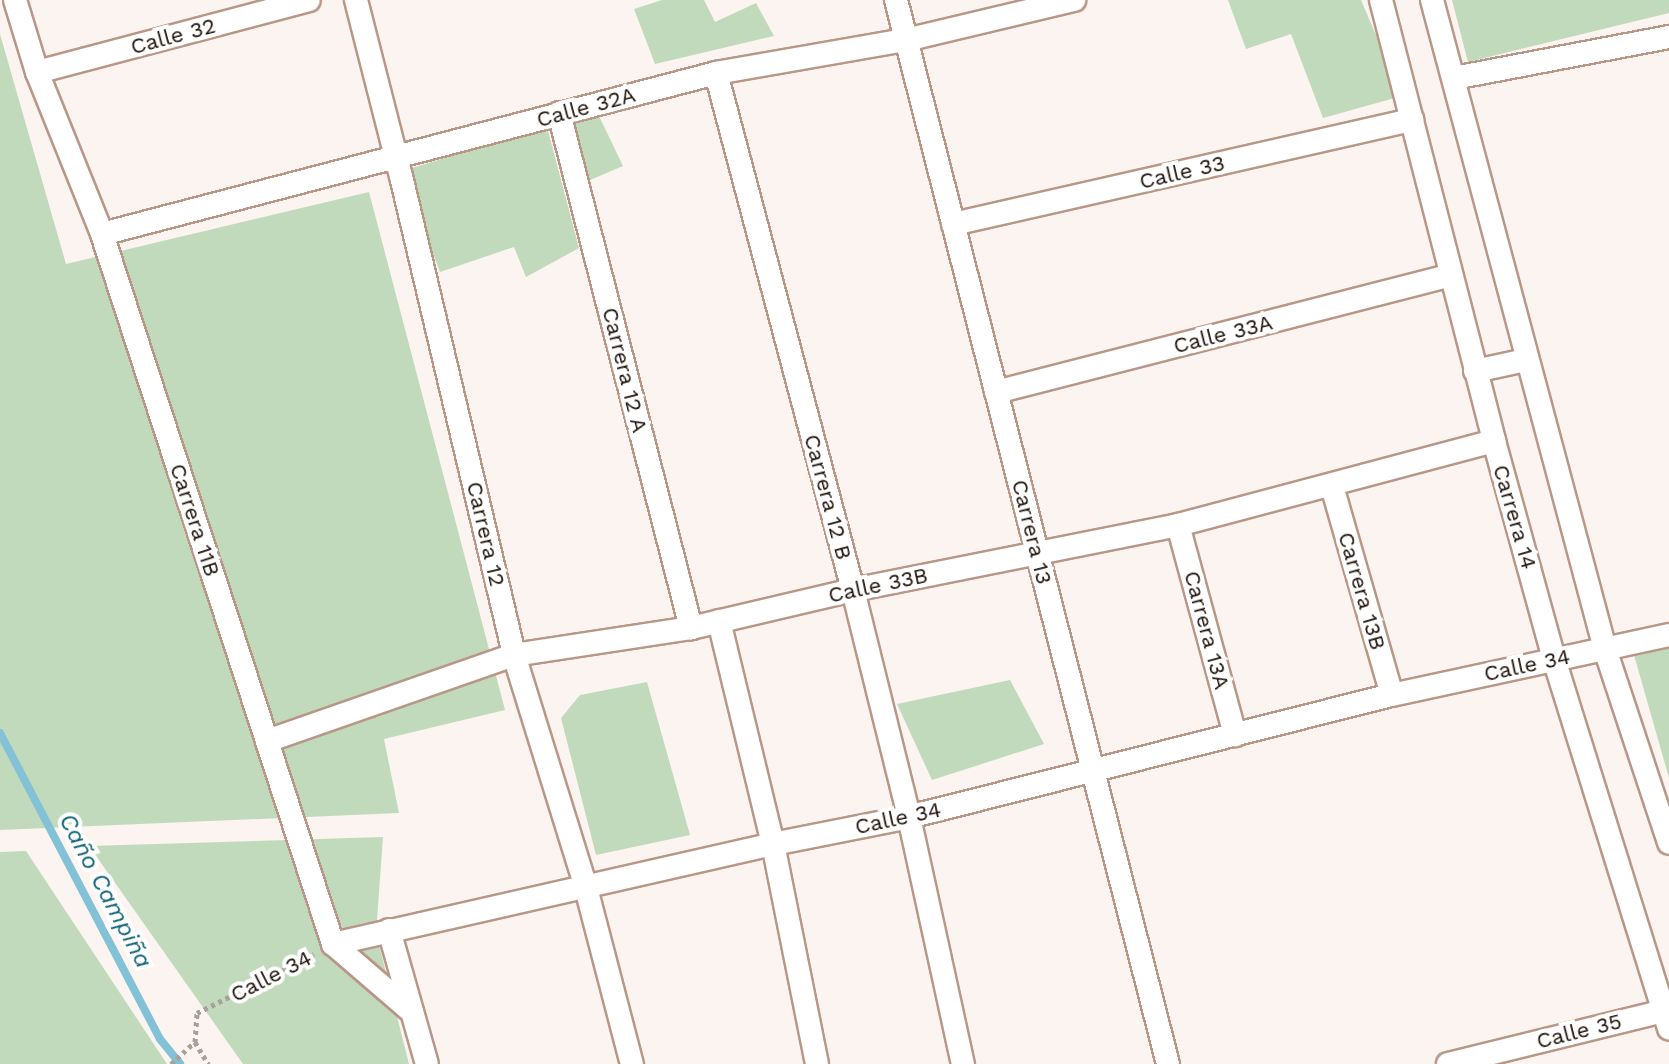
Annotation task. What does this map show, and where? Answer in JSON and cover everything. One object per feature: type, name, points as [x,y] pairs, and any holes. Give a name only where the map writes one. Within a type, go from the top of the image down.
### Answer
[{"type":"street","name":"Carrera 11B","points":[[15,0],[37,72],[102,234],[333,944]]},
{"type":"street","name":"Calle 32","points":[[37,72],[309,0]]},
{"type":"street","name":"Carrera 12","points":[[356,0],[397,159],[514,655],[586,888],[632,1064]]},
{"type":"street","name":"Carrera 13","points":[[896,0],[1168,1064]]},
{"type":"street","name":"Calle 32A","points":[[102,234],[716,73],[906,40],[1074,0]]},
{"type":"street","name":"Carrera 14","points":[[1381,0],[1475,371],[1554,659],[1666,1019]]},
{"type":"street","points":[[1432,0],[1605,649],[1669,843]]},
{"type":"street","points":[[1454,78],[1669,37]]},
{"type":"street","name":"Carrera 12 B","points":[[716,73],[853,590],[909,817],[963,1064]]},
{"type":"street","name":"Carrera 12 A","points":[[559,113],[691,628]]},
{"type":"street","name":"Calle 33","points":[[953,224],[1412,120]]},
{"type":"street","name":"Calle 33A","points":[[996,392],[1451,275]]},
{"type":"street","points":[[1475,371],[1526,360]]},
{"type":"street","name":"Calle 33B","points":[[267,741],[514,655],[691,628],[853,590],[1178,525],[1494,441]]},
{"type":"street","name":"Carrera 13B","points":[[1332,486],[1392,695]]},
{"type":"street","name":"Carrera 13A","points":[[1178,525],[1235,735]]},
{"type":"street","points":[[719,621],[773,844],[817,1064]]},
{"type":"street","name":"Calle 34","points":[[333,944],[773,844],[909,817],[1392,695],[1669,635]]},
{"type":"street","points":[[389,930],[427,1064]]},
{"type":"street","points":[[333,944],[412,1012]]},
{"type":"street","name":"Calle 35","points":[[1448,1064],[1666,1019]]},
{"type":"path","name":"Calle 34","points":[[193,1044],[197,1013],[333,944]]},
{"type":"path","points":[[171,1064],[193,1044],[208,1064]]},
{"type":"green space","points":[[662,0],[704,0],[715,22],[756,3],[774,36],[655,64],[634,9]]},
{"type":"green space","points":[[1228,0],[1361,0],[1402,96],[1323,118],[1291,34],[1246,49]]},
{"type":"green space","points":[[1452,0],[1669,0],[1669,13],[1468,62]]},
{"type":"green space","points":[[0,34],[66,264],[369,192],[505,710],[384,739],[399,813],[0,830]]},
{"type":"green space","points":[[599,116],[623,166],[583,183],[567,124]]},
{"type":"green space","points":[[547,127],[579,248],[526,277],[514,247],[440,272],[402,171]]},
{"type":"green space","points":[[1669,648],[1669,778],[1634,655]]},
{"type":"green space","points":[[1010,680],[1044,744],[932,780],[897,704]]},
{"type":"green space","points":[[647,682],[690,835],[596,855],[561,718],[580,695]]},
{"type":"green space","points":[[383,837],[376,933],[409,1064],[243,1064],[89,846]]},
{"type":"green space","points":[[26,851],[167,1064],[0,1064],[0,852]]},
{"type":"waterway","name":"Caño Campiña","points":[[0,733],[160,1039],[180,1064]]}]
